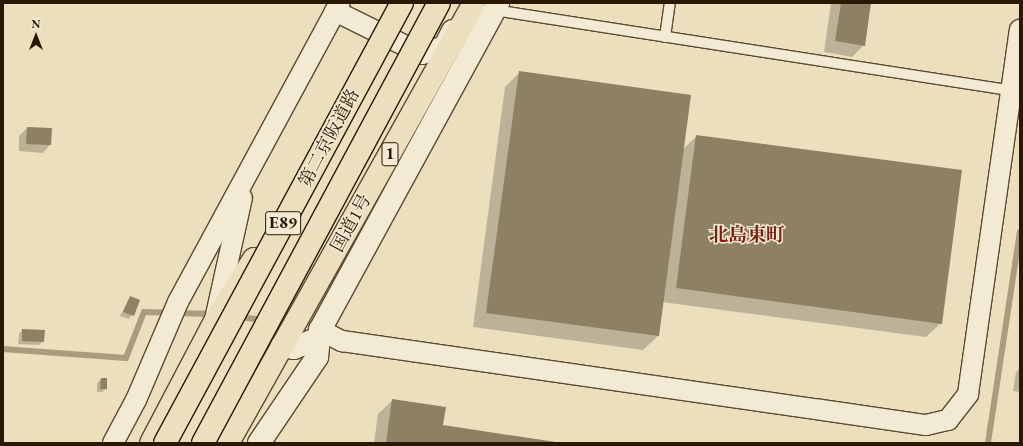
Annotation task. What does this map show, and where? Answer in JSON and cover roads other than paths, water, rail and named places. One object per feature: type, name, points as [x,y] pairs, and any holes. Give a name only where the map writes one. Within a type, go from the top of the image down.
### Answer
[{"type":"highway","points":[[151,443],[216,319],[296,194],[395,3]]},
{"type":"highway","name":"第二京阪道路","points":[[165,443],[402,3]]},
{"type":"highway","name":"第二京阪道路","points":[[204,443],[439,3]]},
{"type":"highway","name":"国道1号","points":[[228,443],[282,346],[489,5]]},
{"type":"street","points":[[113,443],[136,400],[172,316],[337,7],[379,33],[422,54],[444,46],[466,3]]},
{"type":"street","points":[[259,443],[317,357],[321,334],[489,5]]},
{"type":"street","points":[[282,346],[294,348],[321,334],[342,341],[926,425],[948,420],[968,394],[1016,91],[1020,30]]},
{"type":"street","points":[[216,319],[248,175]]},
{"type":"lane","points":[[665,37],[670,3]]},
{"type":"lane","points":[[489,5],[665,37],[1016,91]]},
{"type":"waterway","points":[[988,443],[1020,232]]},
{"type":"waterway","points":[[3,349],[126,358],[144,312],[212,314]]},
{"type":"waterway","points":[[239,317],[264,320]]},
{"type":"district","name":"北島東町","points":[[747,235]]}]
